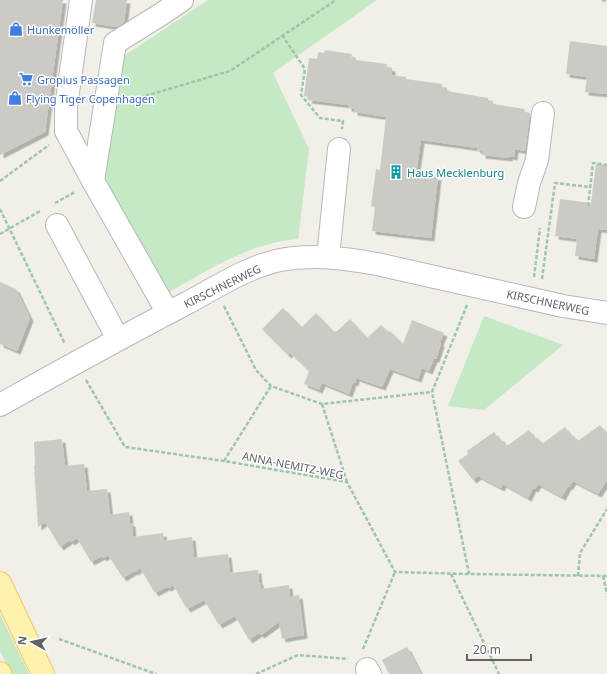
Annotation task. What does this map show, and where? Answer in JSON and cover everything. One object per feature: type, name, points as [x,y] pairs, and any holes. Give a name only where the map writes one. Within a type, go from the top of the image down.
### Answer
[{"type":"main road","points":[[0,583],[44,674]]},
{"type":"street","points":[[81,0],[70,37],[66,131],[168,313]]},
{"type":"street","points":[[93,181],[115,43],[163,14],[182,0]]},
{"type":"street","points":[[524,207],[529,183],[537,160],[543,113]]},
{"type":"street","points":[[328,257],[339,149]]},
{"type":"street","points":[[57,225],[118,339]]},
{"type":"street","name":"KIRSCHNERWEG","points":[[0,405],[118,339],[214,288],[255,268],[296,258],[347,258],[563,306],[607,313]]},
{"type":"path","points":[[105,109],[230,70],[336,0]]},
{"type":"path","points":[[602,0],[607,1]]},
{"type":"path","points":[[282,36],[305,69],[301,95],[320,118],[343,121],[339,149]]},
{"type":"path","points":[[0,181],[66,131]]},
{"type":"path","points":[[588,206],[593,163],[607,165]]},
{"type":"path","points":[[542,285],[556,183],[590,187]]},
{"type":"path","points":[[0,209],[68,350]]},
{"type":"path","points":[[0,234],[10,228]]},
{"type":"path","points":[[534,283],[540,228]]},
{"type":"path","points":[[214,288],[256,370],[271,386],[322,404],[432,392]]},
{"type":"path","points":[[469,301],[432,392],[469,574]]},
{"type":"path","name":"ANNA-NEMITZ-WEG","points":[[85,379],[125,447],[224,461],[347,482],[395,572]]},
{"type":"path","points":[[224,461],[271,386]]},
{"type":"path","points":[[322,404],[347,482]]},
{"type":"path","points":[[578,576],[580,552],[607,510]]},
{"type":"path","points":[[256,674],[298,655],[365,668],[395,572],[607,576]]},
{"type":"path","points":[[452,574],[499,674]]},
{"type":"path","points":[[603,576],[607,594]]},
{"type":"path","points":[[59,639],[156,674]]},
{"type":"green space","points":[[208,0],[377,0],[273,73],[309,149],[298,239],[280,241],[247,251],[215,266],[169,292],[104,181],[105,170],[124,56]]},
{"type":"green space","points":[[484,316],[563,345],[484,410],[448,406]]},
{"type":"green space","points":[[0,614],[29,674],[11,674],[0,651]]},
{"type":"building","name":"Gropius Passagen","points":[[0,0],[63,0],[45,132],[0,155]]},
{"type":"building","points":[[96,0],[127,0],[124,22],[117,27],[92,23]]},
{"type":"building","points":[[570,41],[607,46],[607,94],[585,92],[587,77],[566,74]]},
{"type":"building","points":[[325,50],[352,54],[351,57],[356,58],[356,60],[387,64],[386,67],[392,68],[392,75],[406,77],[406,79],[442,84],[442,87],[447,88],[447,91],[488,98],[488,100],[493,101],[493,104],[525,109],[524,112],[530,113],[525,151],[515,149],[514,157],[509,156],[509,158],[482,155],[482,151],[477,150],[477,148],[421,140],[416,175],[438,177],[431,238],[372,231],[375,207],[371,206],[376,169],[380,170],[386,117],[354,112],[354,109],[348,108],[348,105],[308,100],[309,97],[304,96],[309,58],[317,59],[318,52],[324,53]]},
{"type":"building","points":[[596,164],[607,165],[607,230],[598,229],[594,259],[575,256],[577,239],[555,236],[560,199],[591,203]]},
{"type":"building","points":[[0,282],[16,289],[30,318],[17,351],[0,344]]},
{"type":"building","points":[[283,308],[302,327],[316,313],[334,332],[350,319],[367,338],[381,325],[389,332],[390,331],[403,344],[412,320],[444,333],[436,359],[434,359],[429,371],[422,368],[418,379],[390,369],[382,387],[356,378],[349,394],[322,383],[319,390],[304,384],[309,371],[290,353],[288,355],[262,329]]},
{"type":"building","points":[[600,425],[607,433],[607,480],[598,494],[573,481],[569,487],[568,486],[562,497],[538,484],[535,489],[533,488],[528,498],[503,484],[501,488],[478,476],[473,480],[458,461],[468,454],[467,451],[494,432],[502,442],[504,441],[507,446],[529,430],[542,444],[565,427],[572,437],[573,435],[578,441]]},
{"type":"building","points":[[62,439],[65,466],[84,464],[87,491],[107,489],[110,515],[129,512],[130,523],[132,523],[133,537],[163,533],[164,541],[192,537],[194,558],[228,554],[230,573],[258,570],[261,589],[289,585],[290,597],[299,595],[304,635],[282,639],[279,622],[261,635],[259,633],[249,640],[235,616],[219,625],[204,600],[187,609],[173,585],[155,593],[140,568],[123,578],[108,555],[103,558],[102,556],[91,562],[77,538],[71,542],[70,540],[60,547],[45,522],[38,527],[34,442]]},
{"type":"building","points":[[407,647],[421,674],[389,674],[382,660]]},
{"type":"place","name":"Hunkemöller","points":[[16,29]]},
{"type":"place","name":"Gropius Passagen","points":[[26,79]]},
{"type":"place","name":"Flying Tiger Copenhagen","points":[[15,98]]},
{"type":"place","name":"Haus Mecklenburg","points":[[396,172]]}]
